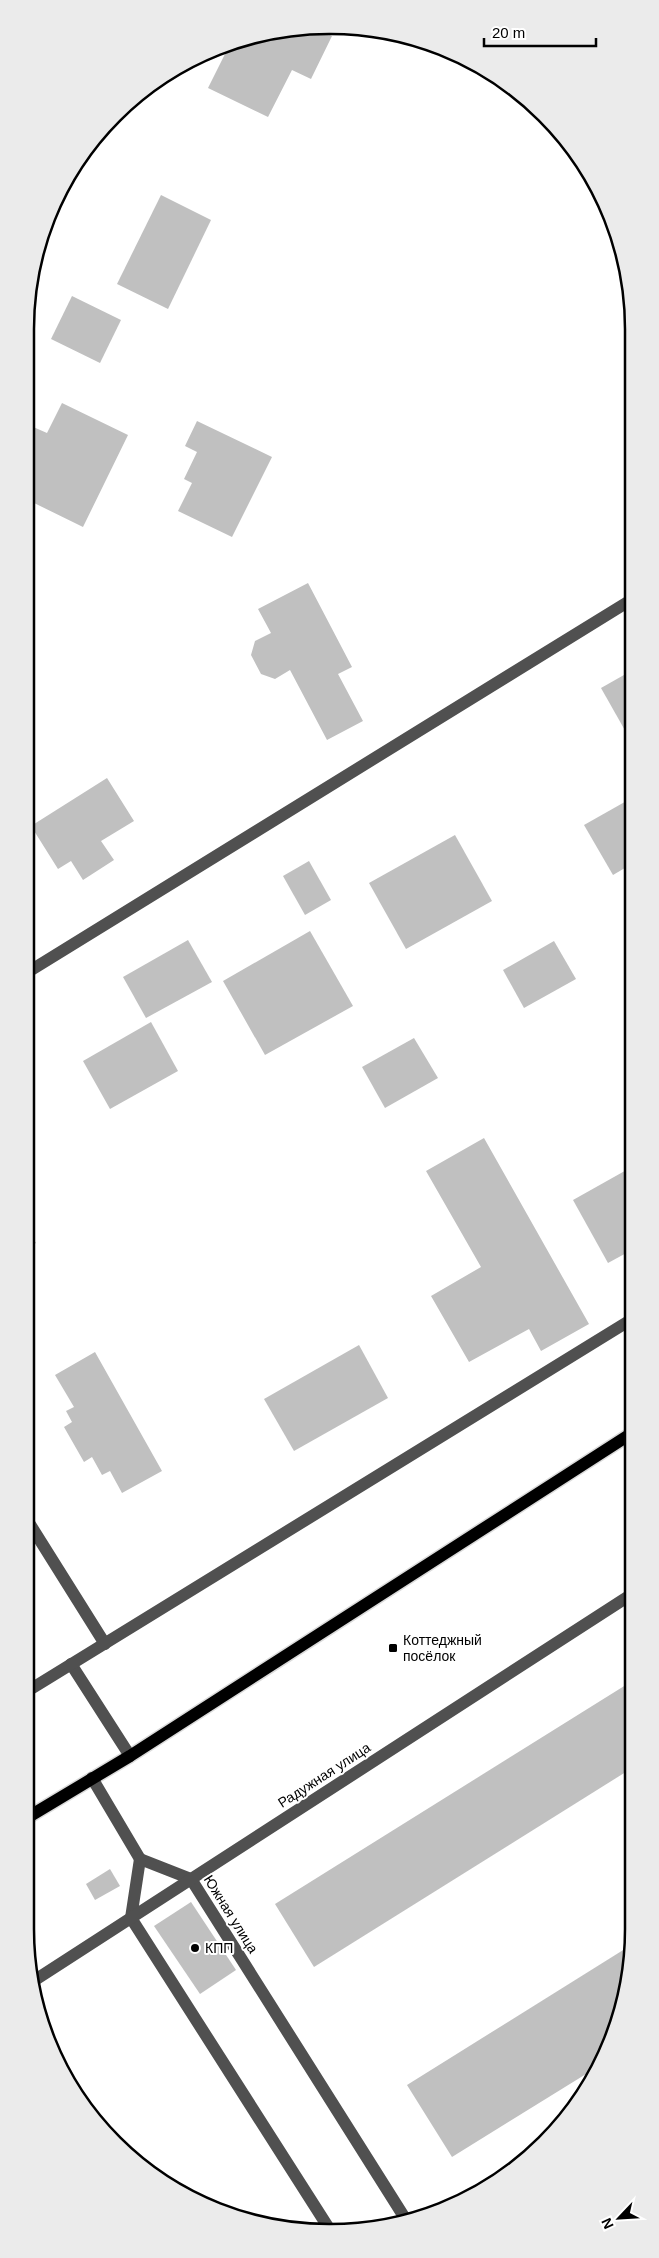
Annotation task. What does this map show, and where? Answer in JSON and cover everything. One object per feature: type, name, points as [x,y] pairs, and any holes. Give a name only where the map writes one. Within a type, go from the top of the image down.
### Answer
[{"type":"main road","points":[[34,1813],[130,1756],[625,1438]]},
{"type":"street","points":[[34,968],[625,604]]},
{"type":"street","points":[[34,1687],[625,1324]]},
{"type":"street","points":[[34,1531],[105,1644]]},
{"type":"street","name":"Радужная улица","points":[[38,1978],[625,1599]]},
{"type":"street","points":[[71,1664],[130,1756]]},
{"type":"street","points":[[92,1778],[140,1859],[131,1918],[326,2224]]},
{"type":"street","name":"Южная улица","points":[[140,1859],[191,1879],[403,2215]]},
{"type":"building","points":[[328,34],[332,36],[311,79],[292,70],[268,117],[208,88],[226,52],[272,39],[291,36]]},
{"type":"building","points":[[161,195],[211,220],[168,309],[117,284]]},
{"type":"building","points":[[72,296],[121,320],[100,363],[51,339]]},
{"type":"building","points":[[62,403],[128,435],[83,527],[34,503],[34,427],[47,433]]},
{"type":"building","points":[[197,421],[272,457],[232,537],[178,511],[192,483],[184,479],[197,452],[185,446]]},
{"type":"building","points":[[308,583],[352,667],[338,674],[363,721],[327,740],[290,670],[275,679],[261,674],[251,655],[255,641],[271,633],[258,609]]},
{"type":"building","points":[[625,674],[625,730],[601,688]]},
{"type":"building","points":[[107,778],[134,821],[101,841],[114,860],[83,880],[71,861],[58,869],[34,831],[34,824]]},
{"type":"building","points":[[625,802],[625,868],[613,875],[584,825]]},
{"type":"building","points":[[455,835],[492,901],[406,949],[369,883]]},
{"type":"building","points":[[309,861],[331,900],[305,915],[283,876]]},
{"type":"building","points":[[310,931],[353,1006],[265,1055],[223,981]]},
{"type":"building","points":[[188,940],[212,982],[146,1018],[123,977]]},
{"type":"building","points":[[554,941],[576,979],[524,1008],[503,970]]},
{"type":"building","points":[[151,1022],[178,1071],[110,1109],[83,1061]]},
{"type":"building","points":[[414,1038],[438,1078],[385,1108],[362,1067]]},
{"type":"building","points":[[484,1138],[589,1324],[541,1351],[529,1329],[469,1362],[431,1296],[481,1267],[426,1171]]},
{"type":"building","points":[[625,1171],[625,1254],[608,1263],[573,1200]]},
{"type":"building","points":[[359,1345],[388,1398],[294,1451],[264,1399]]},
{"type":"building","points":[[95,1352],[162,1471],[122,1493],[110,1471],[102,1475],[92,1457],[84,1462],[64,1427],[72,1422],[66,1411],[74,1407],[55,1375]]},
{"type":"building","points":[[625,1685],[625,1773],[314,1967],[275,1904]]},
{"type":"building","points":[[110,1869],[120,1886],[95,1900],[86,1884]]},
{"type":"building","name":"КПП","points":[[191,1902],[236,1970],[200,1994],[154,1926]]},
{"type":"building","points":[[625,1949],[620,1986],[610,2024],[588,2073],[452,2157],[407,2085]]},
{"type":"place","name":"Коттеджный посёлок","points":[[393,1648]]},
{"type":"place","name":"КПП","points":[[195,1948]]}]
